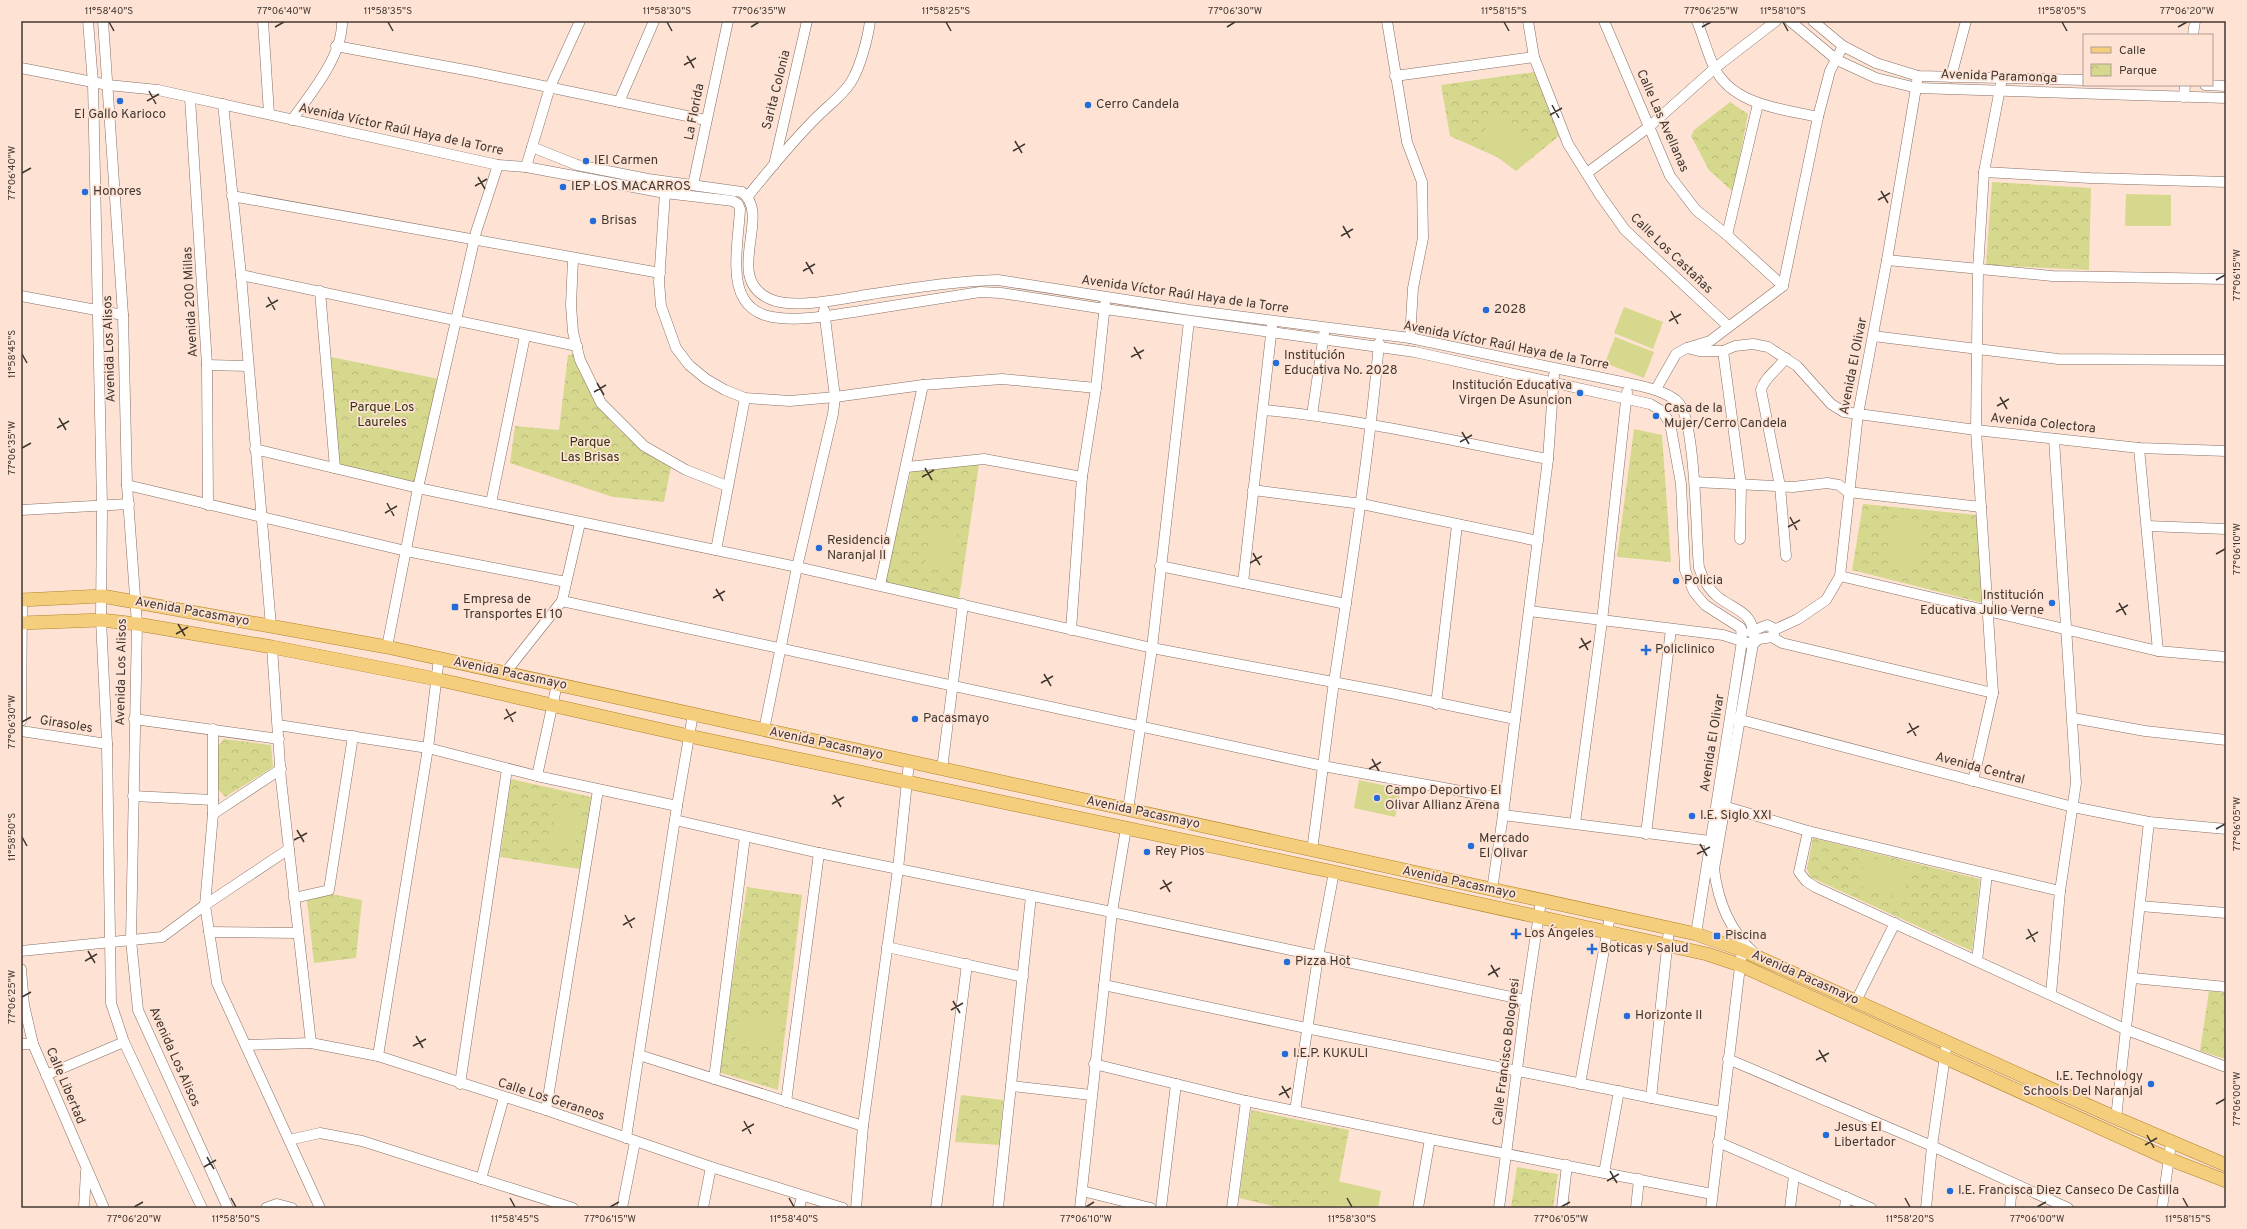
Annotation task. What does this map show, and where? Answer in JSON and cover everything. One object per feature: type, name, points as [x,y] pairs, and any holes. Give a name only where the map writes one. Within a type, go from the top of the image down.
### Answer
[{"type":"main road","name":"Avenida Pacasmayo","points":[[21,600],[102,596],[387,647],[1696,934],[1742,950],[2172,1143],[2226,1164]]},
{"type":"main road","name":"Avenida Pacasmayo","points":[[22,623],[101,620],[137,624],[272,647],[436,679],[689,736],[1334,872],[1707,954],[1740,965],[2169,1159],[2226,1181]]},
{"type":"street","name":"Avenida Los Alisos","points":[[88,21],[93,83],[102,505],[101,620],[107,744],[111,1003],[124,1042],[202,1208]]},
{"type":"street","name":"Avenida Los Alisos","points":[[103,21],[123,315],[127,485],[137,624],[132,796],[131,940],[138,1010],[228,1208]]},
{"type":"street","points":[[262,21],[269,114]]},
{"type":"street","points":[[292,120],[328,68],[342,30],[342,21]]},
{"type":"street","points":[[526,167],[550,87],[580,21]]},
{"type":"street","points":[[620,102],[654,21]]},
{"type":"street","name":"La Florida","points":[[693,184],[728,21]]},
{"type":"street","name":"Sarita Colonia","points":[[774,165],[808,21]]},
{"type":"street","points":[[532,147],[577,164],[648,179],[693,184],[742,192],[748,196],[818,116],[838,98],[852,81],[865,46],[870,21]]},
{"type":"street","points":[[1387,21],[1407,142],[1422,182],[1423,238],[1413,288],[1410,338]]},
{"type":"street","name":"Calle Los Castañas","points":[[1528,21],[1534,57],[1568,144],[1587,173],[1625,230],[1728,326]]},
{"type":"street","name":"Calle Las Avellanas","points":[[1604,21],[1670,176],[1696,210],[1728,235],[1783,286]]},
{"type":"street","points":[[1697,21],[1715,68],[1726,85],[1758,104],[1818,117]]},
{"type":"street","points":[[1587,173],[1650,126],[1715,68],[1776,21]]},
{"type":"street","name":"Avenida Paramonga","points":[[1790,21],[1837,60],[1876,78],[1917,88],[2226,98]]},
{"type":"street","name":"Avenida Paramonga","points":[[1813,21],[1843,46],[1876,63],[1918,76],[2083,80]]},
{"type":"street","points":[[1952,77],[1966,21]]},
{"type":"street","points":[[2192,34],[2195,21]]},
{"type":"street","points":[[336,46],[550,87],[706,120]]},
{"type":"street","points":[[1656,389],[1676,354],[1687,348],[1710,341],[1783,286],[1818,117],[1830,71],[1843,46]]},
{"type":"street","points":[[1395,76],[1534,57]]},
{"type":"street","name":"Avenida Víctor Raúl Haya de la Torre","points":[[21,68],[93,83],[158,90],[498,165],[526,167],[665,193],[733,201],[738,204],[740,209],[737,276],[744,299],[756,311],[771,317],[783,318],[824,316]]},
{"type":"street","name":"Avenida El Olivar","points":[[1753,644],[1798,619],[1826,600],[1840,576],[1848,492],[1858,414],[1887,260],[1918,76]]},
{"type":"street","points":[[1973,780],[1993,693],[1976,430],[1978,270],[1984,172],[2001,90],[2002,78]]},
{"type":"street","points":[[2213,85],[2226,86]]},
{"type":"street","points":[[2184,97],[2185,86]]},
{"type":"street","name":"Avenida 200 Millas","points":[[190,98],[207,365],[208,505]]},
{"type":"street","points":[[223,104],[240,275],[271,626]]},
{"type":"street","points":[[1728,235],[1758,104]]},
{"type":"street","points":[[387,647],[418,488],[476,240],[476,232],[498,165]]},
{"type":"street","points":[[1984,172],[2090,178],[2226,182]]},
{"type":"street","points":[[665,193],[660,273],[661,306],[676,348],[690,365],[706,379],[745,398],[790,401],[835,397],[923,385],[1002,379],[1096,388]]},
{"type":"street","points":[[232,196],[573,259],[660,273]]},
{"type":"street","name":"Avenida Víctor Raúl Haya de la Torre","points":[[748,196],[752,207],[749,275],[756,291],[774,301],[790,303],[823,301],[968,280],[998,280],[1272,321],[1380,336],[1410,338],[1656,389],[1678,402],[1684,412],[1695,482],[1699,568],[1704,580],[1717,596],[1747,616],[1757,627]]},
{"type":"street","points":[[573,259],[571,305],[573,332],[580,360],[601,403],[644,446],[686,470],[727,486]]},
{"type":"street","points":[[1887,260],[1978,270],[2066,277],[2226,279]]},
{"type":"street","points":[[240,275],[577,346]]},
{"type":"street","points":[[320,292],[335,468]]},
{"type":"street","points":[[824,316],[980,292],[1001,293],[1271,333],[1415,352],[1626,397]]},
{"type":"street","points":[[21,296],[123,315]]},
{"type":"street","points":[[1071,630],[1082,477],[1096,388],[1106,297]]},
{"type":"street","points":[[764,730],[797,567],[833,414],[835,397],[823,301]]},
{"type":"street","points":[[1128,810],[1142,728],[1152,648],[1160,566],[1189,321]]},
{"type":"street","points":[[1243,583],[1264,410],[1272,321]]},
{"type":"street","points":[[1312,414],[1325,328]]},
{"type":"street","points":[[491,503],[525,336]]},
{"type":"street","points":[[1312,850],[1334,683],[1362,504],[1372,424],[1380,336]]},
{"type":"street","points":[[1873,336],[2058,359],[2226,360]]},
{"type":"street","name":"Avenida Colectora","points":[[1687,348],[1699,351],[1724,351],[1735,346],[1753,344],[1768,347],[1797,366],[1831,404],[1844,412],[1976,430],[2139,448],[2226,451]]},
{"type":"street","points":[[1724,351],[1741,485],[1740,540]]},
{"type":"street","points":[[1786,358],[1778,370],[1763,382],[1761,390],[1780,486],[1786,556]]},
{"type":"street","points":[[207,365],[248,366]]},
{"type":"street","points":[[1492,890],[1504,815],[1548,459],[1554,369]]},
{"type":"street","points":[[1575,823],[1602,621],[1628,384]]},
{"type":"street","points":[[880,586],[907,467],[923,385]]},
{"type":"street","name":"Avenida El Olivar","points":[[1626,397],[1650,404],[1662,411],[1670,423],[1681,484],[1686,570],[1694,592],[1705,605],[1741,628],[1742,641],[1730,717],[1720,805],[1710,841],[1696,934]]},
{"type":"street","points":[[716,550],[745,398]]},
{"type":"street","points":[[1264,410],[1312,414],[1372,424],[1548,459]]},
{"type":"street","points":[[2051,994],[2060,891],[2076,783],[2054,439]]},
{"type":"street","points":[[2139,448],[2158,651]]},
{"type":"street","points":[[255,449],[418,488],[580,523],[797,567],[1152,648],[1515,719]]},
{"type":"street","points":[[907,467],[984,460],[1082,477]]},
{"type":"street","points":[[1695,482],[1780,486],[1827,483],[1839,485],[1848,492],[1981,507]]},
{"type":"street","points":[[127,485],[406,551],[566,582]]},
{"type":"street","points":[[1254,490],[1362,504],[1538,541]]},
{"type":"street","points":[[21,510],[129,504]]},
{"type":"street","points":[[505,673],[562,601],[580,523]]},
{"type":"street","points":[[1436,704],[1457,525]]},
{"type":"street","points":[[2147,526],[2226,529]]},
{"type":"street","points":[[1160,566],[1346,604]]},
{"type":"street","points":[[1840,576],[1988,610],[2067,631],[2158,651],[2226,657]]},
{"type":"street","points":[[21,600],[21,721]]},
{"type":"street","points":[[562,601],[1142,728],[1323,766],[1505,799]]},
{"type":"street","points":[[942,769],[963,604]]},
{"type":"street","points":[[1529,611],[1723,635],[1753,644]]},
{"type":"street","points":[[1742,641],[1757,627],[1770,625],[1770,635],[1782,643],[1993,693]]},
{"type":"street","points":[[1757,627],[1740,720],[1720,805],[1714,869],[1716,889],[1722,908],[1731,925],[1744,943],[1760,958]]},
{"type":"street","points":[[1646,834],[1671,629]]},
{"type":"street","points":[[272,647],[281,769],[311,1043]]},
{"type":"street","points":[[378,1056],[428,748],[439,658]]},
{"type":"street","points":[[537,776],[557,684]]},
{"type":"street","points":[[622,1208],[631,1140],[639,1056],[677,806],[693,714]]},
{"type":"street","name":"Avenida Central","points":[[1730,717],[2073,807],[2148,822],[2226,829]]},
{"type":"street","points":[[2073,718],[2144,731],[2226,740]]},
{"type":"street","points":[[134,719],[279,739]]},
{"type":"street","points":[[278,725],[428,748],[537,776],[677,806]]},
{"type":"street","points":[[213,729],[213,814],[205,905],[217,983],[320,1208]]},
{"type":"street","name":"Girasoles","points":[[21,731],[107,744]]},
{"type":"street","points":[[294,898],[330,890],[353,736]]},
{"type":"street","points":[[856,1208],[863,1126],[898,869],[909,762]]},
{"type":"street","points":[[213,814],[281,769]]},
{"type":"street","points":[[460,1084],[507,769]]},
{"type":"street","points":[[546,1110],[598,790]]},
{"type":"street","points":[[132,796],[213,800]]},
{"type":"street","points":[[1720,805],[1808,831],[2060,891]]},
{"type":"street","points":[[1504,815],[1710,841]]},
{"type":"street","points":[[675,820],[819,853],[1112,912],[1526,1000]]},
{"type":"street","points":[[2116,1118],[2133,978],[2148,822]]},
{"type":"street","points":[[1080,1208],[1094,1064],[1112,912],[1126,828]]},
{"type":"street","points":[[1808,831],[1799,872],[1806,881],[2127,1030],[2226,1067]]},
{"type":"street","points":[[714,1079],[745,837]]},
{"type":"street","points":[[21,951],[162,937],[205,905],[289,849]]},
{"type":"street","points":[[786,1102],[819,853]]},
{"type":"street","points":[[1295,1111],[1306,1028],[1334,872]]},
{"type":"street","points":[[1977,961],[1987,874]]},
{"type":"street","points":[[998,1208],[1031,896]]},
{"type":"street","name":"Calle Francisco Bolognesi","points":[[1499,1208],[1526,1000],[1541,901]]},
{"type":"street","points":[[2140,906],[2226,913]]},
{"type":"street","points":[[1580,1084],[1610,916]]},
{"type":"street","points":[[1856,1001],[1895,923]]},
{"type":"street","points":[[1651,1098],[1669,929]]},
{"type":"street","points":[[209,932],[298,933]]},
{"type":"street","points":[[887,946],[1023,977]]},
{"type":"street","points":[[1711,1208],[1721,1112],[1742,950]]},
{"type":"street","points":[[936,1208],[967,964]]},
{"type":"street","name":"Calle Libertad","points":[[21,969],[24,1005],[33,1044],[104,1208]]},
{"type":"street","points":[[2133,978],[2226,987]]},
{"type":"street","points":[[1104,984],[1306,1028],[1721,1112]]},
{"type":"street","points":[[46,1075],[124,1042]]},
{"type":"street","points":[[1926,1208],[1932,1146],[1947,1042]]},
{"type":"street","name":"Calle Los Geraneos","points":[[246,1045],[311,1043],[378,1056],[460,1084],[546,1110],[802,1197],[843,1208]]},
{"type":"street","points":[[21,1044],[33,1044]]},
{"type":"street","points":[[639,1056],[863,1126]]},
{"type":"street","points":[[1728,1059],[1932,1146],[2068,1208]]},
{"type":"street","points":[[1094,1064],[1246,1101],[1430,1139],[1712,1194]]},
{"type":"street","points":[[1161,1208],[1176,1084]]},
{"type":"street","points":[[1011,1086],[1092,1096]]},
{"type":"street","points":[[1604,1172],[1619,1091]]},
{"type":"street","points":[[481,1179],[504,1097]]},
{"type":"street","points":[[1232,1208],[1246,1101]]},
{"type":"street","points":[[290,1140],[320,1133],[362,1141],[481,1179],[543,1203],[573,1208]]},
{"type":"street","points":[[1418,1208],[1430,1139]]},
{"type":"street","points":[[1718,1142],[1871,1208]]},
{"type":"street","points":[[2162,1208],[2172,1143]]},
{"type":"street","points":[[1562,1208],[1567,1165]]},
{"type":"street","points":[[703,1208],[711,1167]]},
{"type":"street","points":[[84,1208],[86,1169]]},
{"type":"street","points":[[1790,1208],[1794,1176]]},
{"type":"street","points":[[1636,1208],[1639,1179]]},
{"type":"street","points":[[2010,1208],[2012,1183]]},
{"type":"street","points":[[1082,1191],[1151,1208]]},
{"type":"street","points":[[799,1208],[802,1197]]},
{"type":"street","points":[[1845,1208],[1846,1197]]},
{"type":"street","points":[[266,1208],[277,1204],[292,1208]]},
{"type":"green space","points":[[1534,72],[1559,136],[1516,171],[1497,157],[1450,136],[1441,85]]},
{"type":"green space","points":[[1730,102],[1748,114],[1733,192],[1709,170],[1691,136],[1694,130]]},
{"type":"green space","points":[[1495,116],[1533,143],[1514,169],[1476,141]]},
{"type":"green space","points":[[1992,182],[2091,188],[2089,270],[1986,265]]},
{"type":"green space","points":[[2126,194],[2171,195],[2171,226],[2125,226]]},
{"type":"green space","points":[[1624,307],[1663,322],[1653,349],[1614,333]]},
{"type":"green space","points":[[1615,337],[1654,352],[1644,378],[1605,363]]},
{"type":"green space","name":"Parque Las Brisas","points":[[574,354],[597,403],[612,423],[630,440],[671,467],[664,502],[613,497],[510,463],[515,426],[559,430],[568,355]]},
{"type":"green space","name":"Parque Los Laureles","points":[[331,357],[439,379],[416,484],[338,465]]},
{"type":"green space","points":[[1634,429],[1662,435],[1671,562],[1617,557]]},
{"type":"green space","points":[[979,464],[959,599],[885,583],[911,471]]},
{"type":"green space","points":[[1863,504],[1977,515],[1983,603],[1852,570]]},
{"type":"green space","points":[[1895,517],[1923,521],[1917,567],[1888,562]]},
{"type":"green space","points":[[934,525],[958,531],[948,573],[924,567]]},
{"type":"green space","points":[[224,739],[271,745],[273,767],[225,797],[218,789],[218,746]]},
{"type":"green space","points":[[511,779],[591,797],[580,869],[500,857]]},
{"type":"green space","name":"Campo Deportivo El Olivar Allianz Arena","points":[[1359,780],[1401,789],[1395,817],[1354,808]]},
{"type":"green space","points":[[557,804],[581,808],[574,849],[550,845]]},
{"type":"green space","points":[[1813,838],[1980,879],[1972,951],[1810,877],[1807,868]]},
{"type":"green space","points":[[1866,856],[1911,869],[1902,898],[1858,885]]},
{"type":"green space","points":[[747,887],[802,895],[778,1090],[718,1072]]},
{"type":"green space","points":[[331,894],[362,900],[356,958],[314,963],[307,900]]},
{"type":"green space","points":[[2209,991],[2226,993],[2226,1059],[2200,1051]]},
{"type":"green space","points":[[738,1015],[780,1020],[777,1047],[735,1042]]},
{"type":"green space","points":[[961,1095],[1003,1100],[1000,1145],[955,1142]]},
{"type":"green space","points":[[1251,1110],[1349,1130],[1334,1208],[1281,1208],[1239,1198]]},
{"type":"green space","points":[[1517,1167],[1558,1174],[1553,1208],[1511,1208]]},
{"type":"green space","points":[[1333,1180],[1381,1191],[1378,1208],[1328,1206]]},
{"type":"place","name":"El Gallo Karioco","points":[[120,101]]},
{"type":"place","name":"Cerro Candela","points":[[1088,105]]},
{"type":"place","name":"IEI Carmen","points":[[586,161]]},
{"type":"place","name":"IEP LOS MACARROS","points":[[563,187]]},
{"type":"place","name":"Honores","points":[[85,192]]},
{"type":"place","name":"Brisas","points":[[593,221]]},
{"type":"place","name":"2028","points":[[1486,310]]},
{"type":"place","name":"Institución Educativa No. 2028","points":[[1276,363]]},
{"type":"place","name":"Institución Educativa Virgen De Asuncion","points":[[1580,393]]},
{"type":"place","name":"Casa de la Mujer/Cerro Candela","points":[[1656,416]]},
{"type":"place","name":"Residencia Naranjal II","points":[[819,548]]},
{"type":"place","name":"Policia","points":[[1676,581]]},
{"type":"place","name":"Institución Educativa Julio Verne","points":[[2052,603]]},
{"type":"place","name":"Empresa de Transportes El 10","points":[[455,607]]},
{"type":"place","name":"Policlinico","points":[[1646,650]]},
{"type":"place","name":"Pacasmayo","points":[[915,719]]},
{"type":"place","name":"Campo Deportivo El Olivar Allianz Arena","points":[[1377,798]]},
{"type":"place","name":"I.E. Siglo XXI","points":[[1692,816]]},
{"type":"place","name":"Mercado El Olivar","points":[[1471,846]]},
{"type":"place","name":"Rey Pios","points":[[1147,852]]},
{"type":"place","name":"Los Ángeles","points":[[1516,934]]},
{"type":"place","name":"Piscina","points":[[1717,936]]},
{"type":"place","name":"Boticas y Salud","points":[[1592,949]]},
{"type":"place","name":"Pizza Hot","points":[[1287,962]]},
{"type":"place","name":"Horizonte II","points":[[1627,1016]]},
{"type":"place","name":"I.E.P. KUKULI","points":[[1285,1054]]},
{"type":"place","name":"I.E. Technology Schools Del Naranjal","points":[[2151,1084]]},
{"type":"place","name":"Jesus El Libertador","points":[[1826,1135]]},
{"type":"place","name":"I.E. Francisca Diez Canseco De Castilla","points":[[1950,1191]]}]
